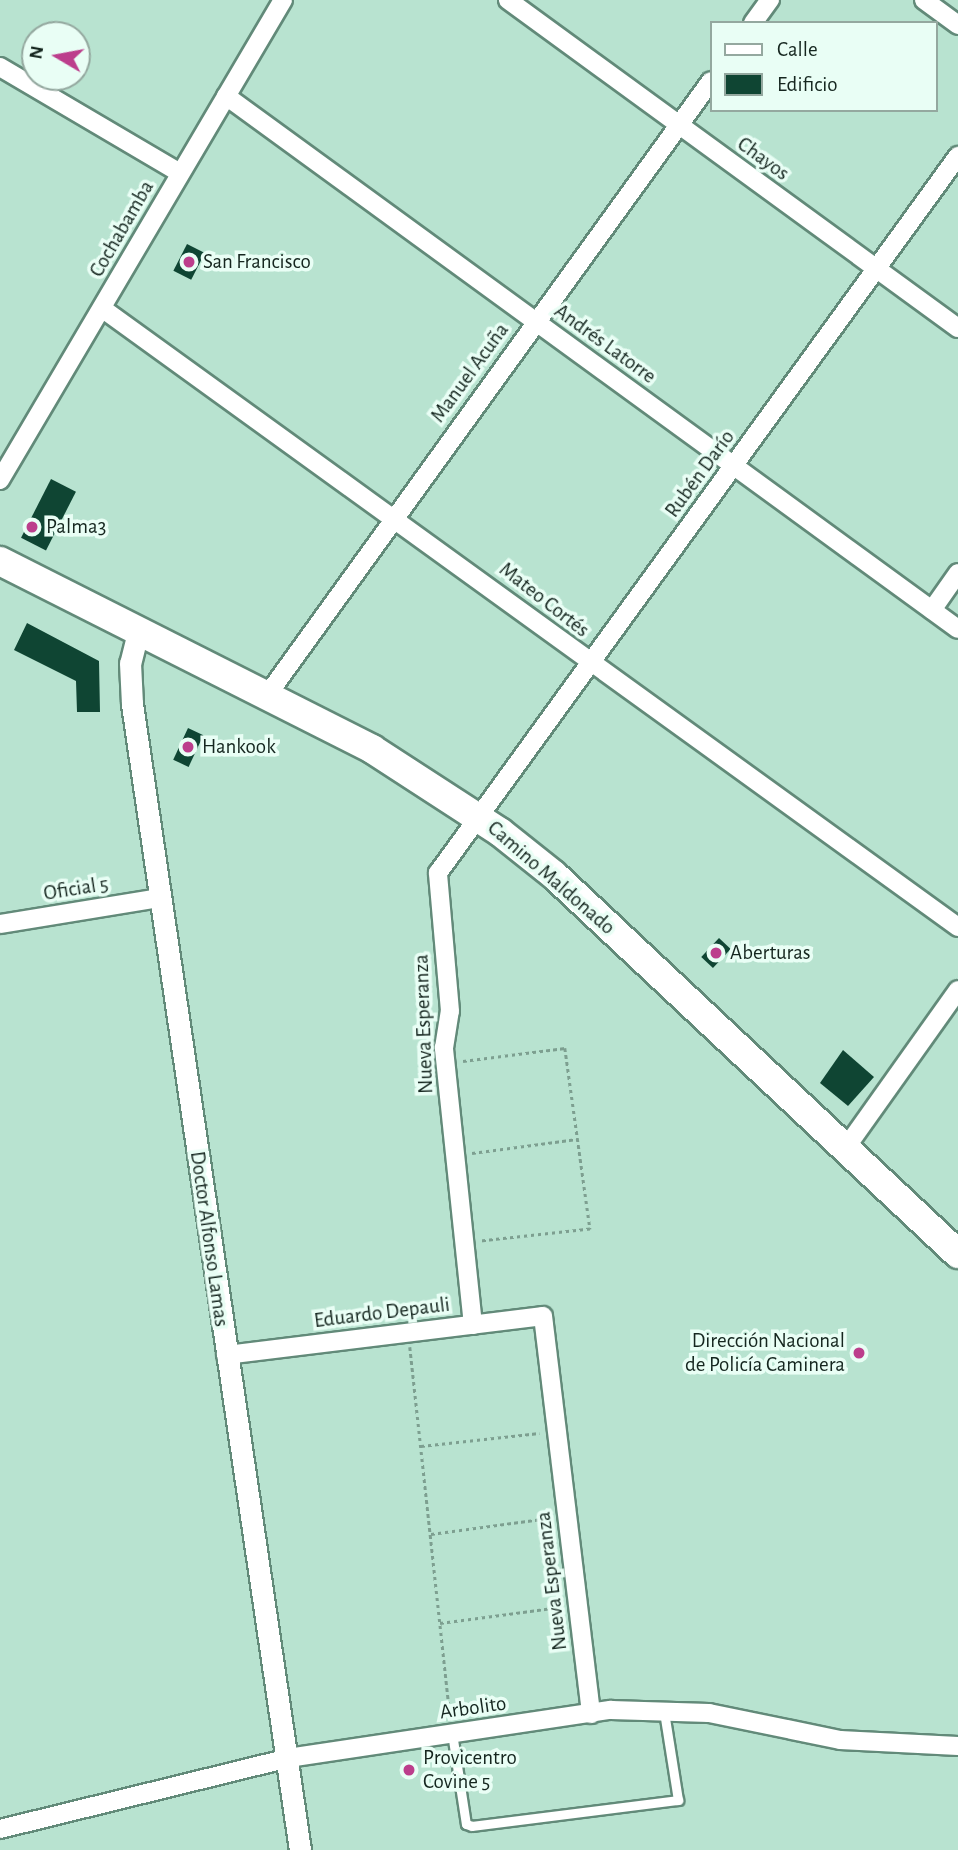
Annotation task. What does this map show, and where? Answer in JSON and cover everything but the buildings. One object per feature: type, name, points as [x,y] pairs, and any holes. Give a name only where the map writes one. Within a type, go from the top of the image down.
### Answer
[{"type":"main road","name":"Camino Maldonado","points":[[0,561],[268,694],[372,750],[480,818],[554,875],[958,1254]]},
{"type":"street","name":"Cochabamba","points":[[0,480],[283,0]]},
{"type":"street","name":"Chayos","points":[[508,0],[958,328]]},
{"type":"street","points":[[754,21],[770,0]]},
{"type":"street","points":[[924,0],[958,25]]},
{"type":"street","points":[[0,66],[180,173]]},
{"type":"street","name":"Manuel Acuña","points":[[268,694],[710,82]]},
{"type":"street","name":"Andrés Latorre","points":[[226,96],[958,629]]},
{"type":"street","name":"Rubén Darío","points":[[480,818],[958,156]]},
{"type":"street","name":"Mateo Cortés","points":[[103,309],[395,515],[589,664],[958,927]]},
{"type":"street","points":[[932,610],[958,573]]},
{"type":"street","name":"Doctor Alfonso Lamas","points":[[139,628],[130,663],[132,704],[300,1850]]},
{"type":"street","name":"Nueva Esperanza","points":[[473,1325],[445,1063],[450,1011],[437,880],[480,818]]},
{"type":"street","name":"Oficial 5","points":[[0,924],[159,898]]},
{"type":"street","points":[[845,1149],[958,990]]},
{"type":"street","name":"Nueva Esperanza","points":[[543,1316],[591,1714]]},
{"type":"street","name":"Eduardo Depauli","points":[[226,1355],[543,1316]]},
{"type":"street","name":"Arbolito","points":[[0,1829],[288,1758],[591,1714],[664,1712],[752,1718],[840,1740],[958,1746]]},
{"type":"lane","points":[[452,1733],[466,1824],[472,1826],[678,1800],[664,1712]]},
{"type":"path","points":[[445,1063],[565,1048],[590,1229],[464,1242]]},
{"type":"path","points":[[455,1155],[578,1139]]},
{"type":"path","points":[[408,1333],[452,1733]]},
{"type":"path","points":[[421,1446],[556,1431]]},
{"type":"path","points":[[430,1534],[567,1516]]},
{"type":"path","points":[[440,1623],[578,1604]]},
{"type":"place","name":"San Francisco","points":[[189,262]]},
{"type":"place","name":"Palma3","points":[[32,527]]},
{"type":"place","name":"Hankook","points":[[188,747]]},
{"type":"place","name":"Aberturas","points":[[716,953]]},
{"type":"place","name":"Dirección Nacional de Policía Caminera","points":[[859,1353]]},
{"type":"place","name":"Provicentro Covine 5","points":[[409,1770]]}]
